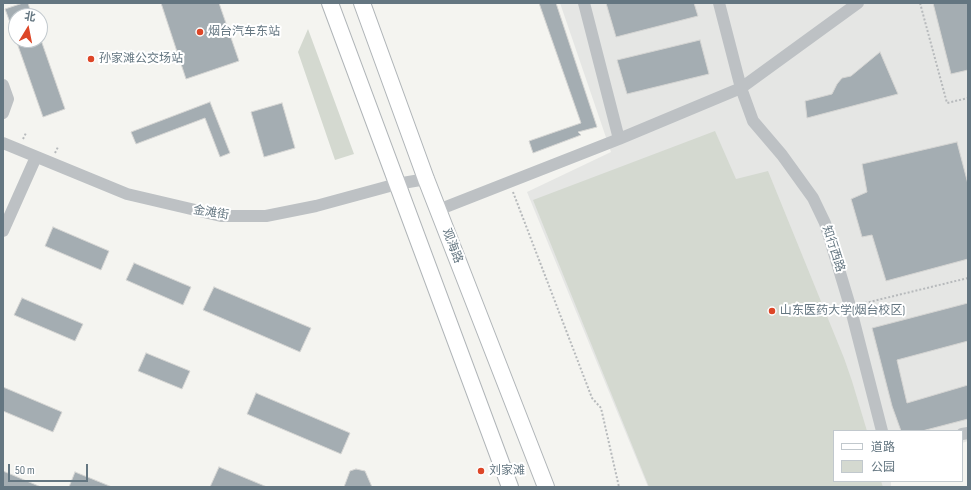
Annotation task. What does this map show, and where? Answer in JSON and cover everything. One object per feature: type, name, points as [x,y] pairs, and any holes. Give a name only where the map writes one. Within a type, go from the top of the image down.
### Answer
[{"type":"main road","points":[[330,3],[510,487]]},
{"type":"main road","name":"观海路","points":[[362,3],[426,179],[546,487]]},
{"type":"street","points":[[584,3],[619,139]]},
{"type":"street","name":"知行西路","points":[[719,3],[741,88],[753,121],[782,155],[813,198],[824,223],[835,253],[850,306],[882,430]]},
{"type":"street","points":[[438,210],[619,139],[741,88],[854,4]]},
{"type":"street","points":[[3,85],[8,98],[3,113]]},
{"type":"street","name":"金滩街","points":[[3,143],[127,194],[221,216],[266,216],[316,206],[397,184],[426,179]]},
{"type":"street","points":[[3,231],[36,157]]},
{"type":"path","points":[[920,3],[947,103],[968,98]]},
{"type":"path","points":[[512,191],[592,398],[601,408],[619,487]]},
{"type":"path","points":[[850,306],[968,278]]},
{"type":"shaded area","name":"山东医药大学(烟台校区)","points":[[560,3],[968,3],[968,441],[963,443],[963,430],[833,430],[833,482],[891,482],[891,487],[648,487],[527,192],[611,152]]},
{"type":"green space","points":[[308,29],[354,154],[335,160],[298,52]]},
{"type":"green space","points":[[715,131],[736,179],[768,171],[844,358],[867,430],[833,430],[833,482],[881,482],[883,487],[649,487],[533,200]]},
{"type":"building","points":[[23,3],[28,3],[30,8],[8,8]]},
{"type":"building","name":"烟台汽车东站","points":[[161,3],[219,3],[239,61],[186,79]]},
{"type":"building","points":[[539,3],[556,3],[597,127],[578,132],[581,135],[533,153],[529,141],[581,123]]},
{"type":"building","points":[[606,3],[694,3],[698,16],[616,37]]},
{"type":"building","points":[[933,3],[968,3],[968,70],[951,74]]},
{"type":"building","points":[[8,8],[8,17],[5,9]]},
{"type":"building","points":[[700,40],[709,74],[627,94],[617,60]]},
{"type":"building","points":[[19,48],[44,48],[65,109],[43,117]]},
{"type":"building","points":[[880,52],[898,94],[807,118],[805,101],[832,94],[842,78],[851,76]]},
{"type":"building","points":[[210,102],[230,153],[220,157],[205,118],[136,144],[131,132]]},
{"type":"building","points":[[282,103],[295,148],[264,157],[251,112]]},
{"type":"building","points":[[957,142],[968,184],[968,259],[886,281],[872,235],[862,237],[851,199],[867,192],[862,164]]},
{"type":"building","points":[[53,227],[109,251],[101,270],[45,246]]},
{"type":"building","points":[[134,263],[191,287],[183,305],[126,280]]},
{"type":"building","points":[[214,287],[311,328],[300,352],[203,310]]},
{"type":"building","points":[[22,298],[83,324],[75,341],[14,315]]},
{"type":"building","points":[[968,303],[968,341],[897,360],[907,403],[968,385],[968,419],[926,430],[901,430],[892,406],[872,328]]},
{"type":"building","points":[[146,353],[190,371],[182,389],[138,371]]},
{"type":"building","points":[[3,387],[62,412],[53,432],[3,411]]},
{"type":"building","points":[[256,393],[350,433],[341,454],[247,414]]},
{"type":"building","points":[[219,467],[267,487],[210,487]]},
{"type":"building","points":[[356,469],[365,471],[372,487],[344,487],[350,471]]},
{"type":"building","points":[[3,471],[41,487],[3,487]]},
{"type":"building","points":[[75,472],[112,487],[69,487]]},
{"type":"place","name":"烟台汽车东站","points":[[200,32]]},
{"type":"place","name":"孙家滩公交场站","points":[[91,59]]},
{"type":"place","name":"山东医药大学(烟台校区)","points":[[772,311]]},
{"type":"place","name":"刘家滩","points":[[481,471]]}]
